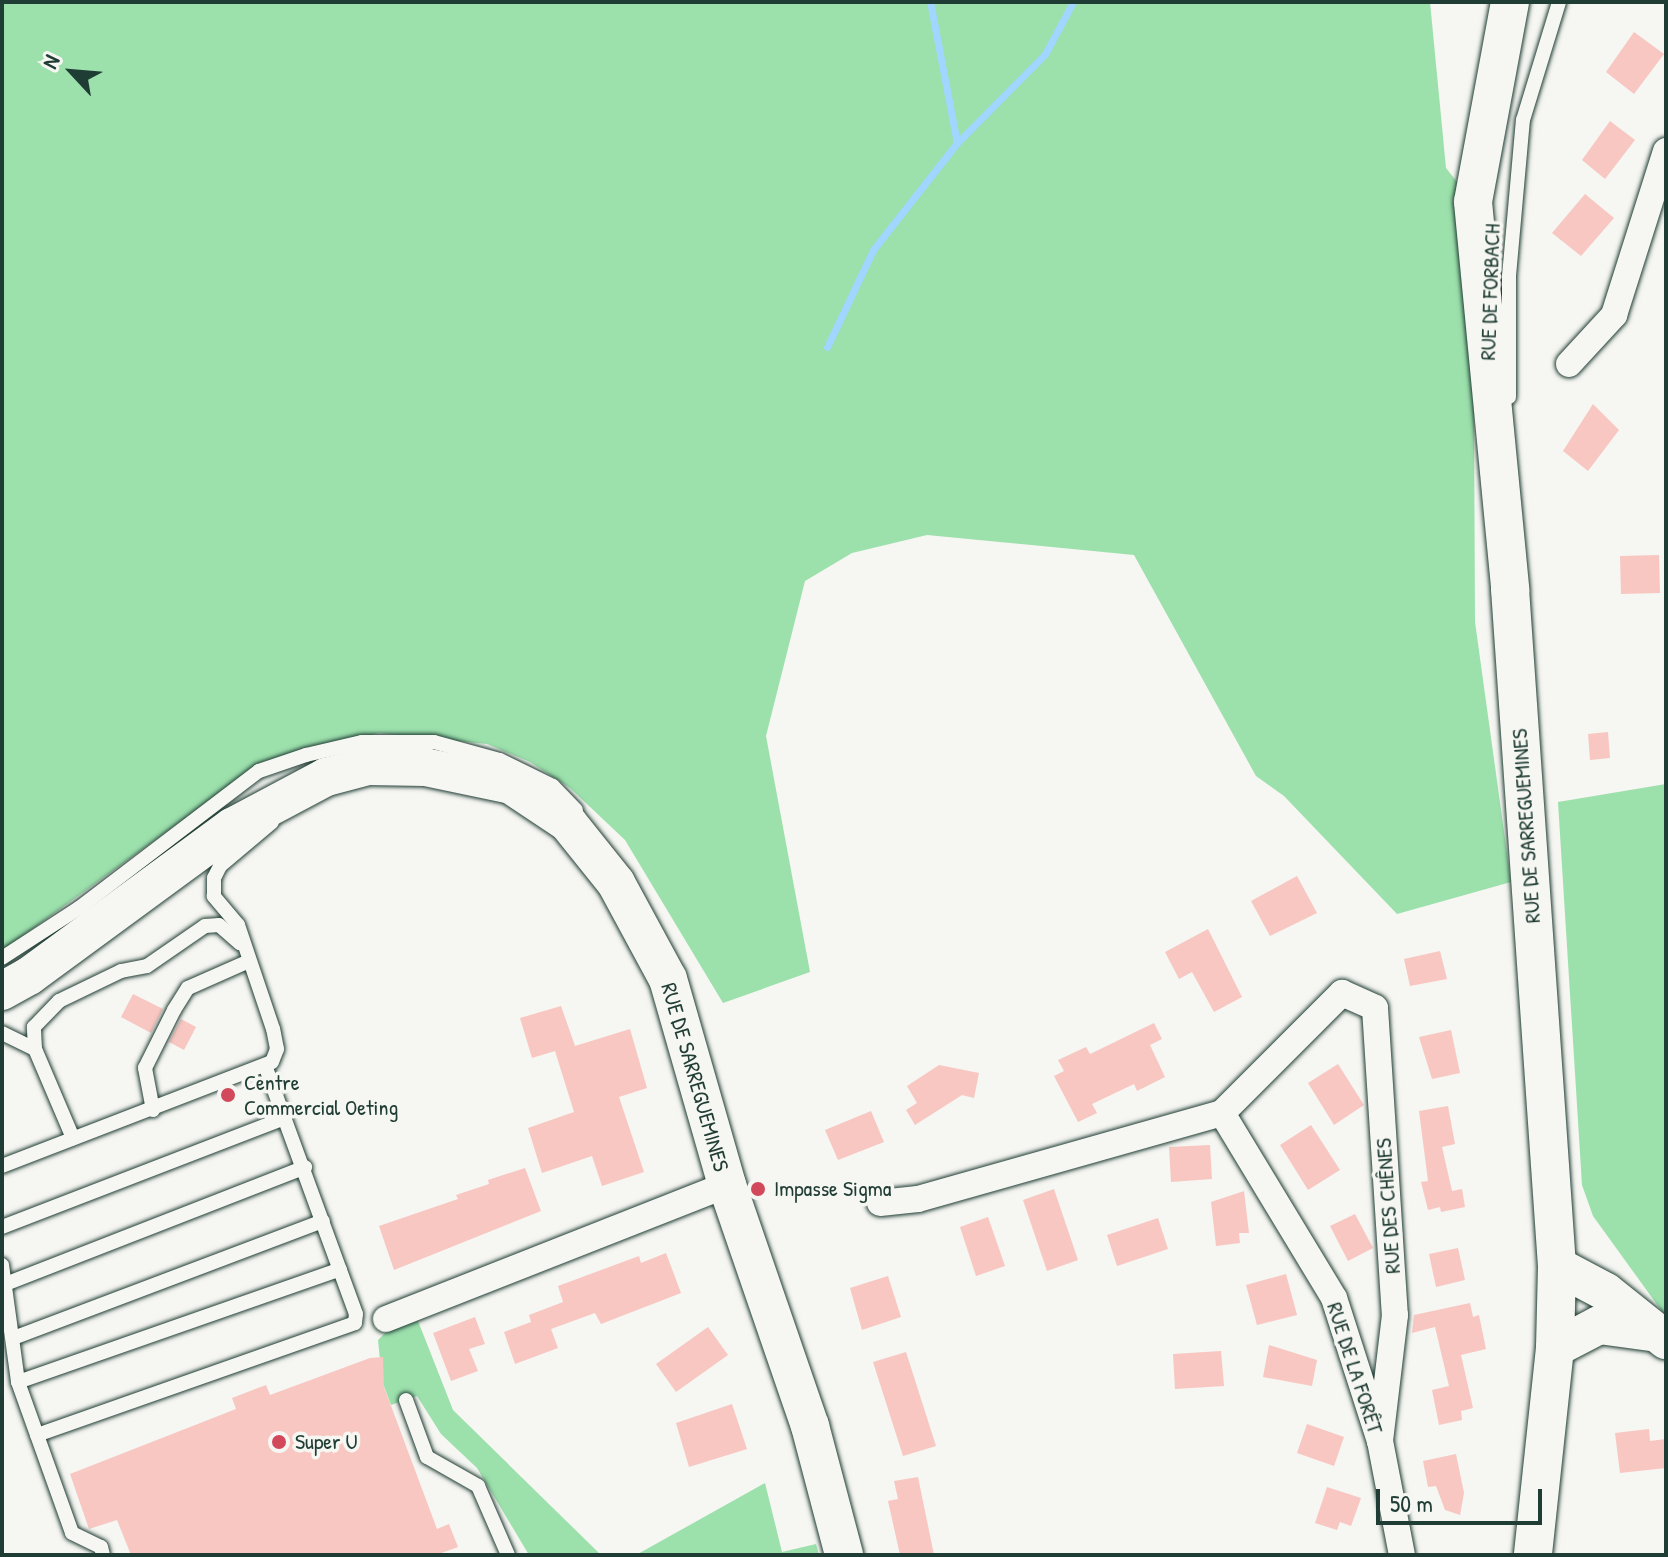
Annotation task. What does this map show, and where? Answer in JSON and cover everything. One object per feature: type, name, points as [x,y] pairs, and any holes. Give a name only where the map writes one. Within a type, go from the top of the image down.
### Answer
[{"type":"main road","name":"RUE DE SARREGUEMINES","points":[[1489,98],[1495,2]]},
{"type":"main road","name":"RUE DE SARREGUEMINES","points":[[1510,2],[1489,98],[1473,202],[1510,589],[1557,1266],[1555,1348],[1533,1555]]},
{"type":"main road","name":"RUE DE SARREGUEMINES","points":[[2,991],[29,976],[232,827],[293,792],[368,766],[425,767],[511,785],[568,823],[616,883],[668,979],[727,1185],[810,1426],[844,1555]]},
{"type":"main road","points":[[1557,1266],[1606,1292],[1664,1336]]},
{"type":"main road","points":[[1555,1348],[1599,1325],[1664,1336]]},
{"type":"street","points":[[1569,364],[1614,315],[1666,151]]},
{"type":"street","name":"RUE DES CHÊNES","points":[[1222,1113],[1342,993],[1375,1008],[1395,1315],[1380,1441]]},
{"type":"street","points":[[880,1203],[918,1199],[1222,1113]]},
{"type":"street","name":"RUE DE LA FORÊT","points":[[1222,1113],[1334,1298],[1380,1441],[1402,1555]]},
{"type":"street","points":[[386,1319],[727,1185]]},
{"type":"lane","name":"RUE DE FORBACH","points":[[1510,589],[1509,276],[1523,120],[1559,2]]},
{"type":"lane","points":[[2,958],[82,912],[259,771],[362,742],[434,742],[500,760],[553,786],[590,825],[616,883]]},
{"type":"lane","points":[[2,1166],[265,1065],[277,1049],[240,943],[238,925],[214,896],[214,878],[220,866],[270,826],[293,792]]},
{"type":"lane","points":[[73,1138],[35,1049],[34,1027],[59,1001],[121,971],[147,966],[205,926],[219,925],[240,943]]},
{"type":"lane","points":[[153,1110],[145,1068],[174,1010],[188,988],[247,962]]},
{"type":"lane","points":[[2,1033],[35,1049]]},
{"type":"lane","points":[[37,1435],[355,1323],[305,1167],[265,1065]]},
{"type":"lane","points":[[2,1227],[285,1118]]},
{"type":"lane","points":[[8,1283],[305,1167]]},
{"type":"lane","points":[[16,1337],[323,1221]]},
{"type":"lane","points":[[2,1265],[8,1283],[16,1337],[18,1382],[72,1533],[101,1547],[103,1555]]},
{"type":"lane","points":[[18,1382],[340,1269]]},
{"type":"lane","points":[[406,1400],[427,1457],[478,1486],[508,1555]]},
{"type":"green space","points":[[2,2],[1430,2],[1446,168],[1473,202],[1475,622],[1511,882],[1397,914],[1284,796],[1256,776],[1134,555],[927,535],[852,553],[805,581],[766,736],[810,972],[723,1003],[625,840],[570,788],[530,762],[487,744],[379,733],[263,762],[2,951]]},
{"type":"green space","points":[[1666,784],[1666,1317],[1593,1216],[1582,1185],[1558,802]]},
{"type":"green space","points":[[418,1321],[453,1410],[601,1555],[529,1555],[477,1468],[441,1434],[417,1396],[391,1405],[382,1381],[378,1340],[389,1329]]},
{"type":"green space","points":[[765,1483],[782,1552],[816,1544],[819,1555],[636,1555]]},
{"type":"building","points":[[1634,32],[1664,54],[1634,94],[1606,72]]},
{"type":"building","points":[[1610,121],[1635,140],[1605,179],[1582,160]]},
{"type":"building","points":[[1585,194],[1614,218],[1581,256],[1552,233]]},
{"type":"building","points":[[1593,404],[1619,430],[1588,471],[1563,451]]},
{"type":"building","points":[[1659,555],[1660,593],[1621,594],[1620,556]]},
{"type":"building","points":[[1608,732],[1610,758],[1590,760],[1588,734]]},
{"type":"building","points":[[1297,876],[1317,913],[1270,936],[1251,901]]},
{"type":"building","points":[[1208,929],[1242,997],[1214,1012],[1192,972],[1179,979],[1165,952]]},
{"type":"building","points":[[1440,951],[1447,979],[1410,986],[1404,959]]},
{"type":"building","points":[[133,994],[163,1009],[151,1033],[121,1017]]},
{"type":"building","points":[[561,1006],[575,1046],[630,1029],[647,1088],[619,1097],[644,1172],[602,1186],[592,1156],[542,1173],[528,1128],[574,1112],[555,1051],[532,1058],[520,1018]]},
{"type":"building","points":[[181,1019],[196,1027],[184,1050],[169,1042]]},
{"type":"building","points":[[1154,1023],[1162,1039],[1150,1045],[1165,1077],[1137,1091],[1134,1084],[1092,1104],[1097,1113],[1078,1122],[1054,1076],[1064,1071],[1058,1060],[1086,1047],[1090,1054]]},
{"type":"building","points":[[1451,1030],[1460,1073],[1432,1079],[1419,1037]]},
{"type":"building","points":[[1338,1064],[1364,1105],[1334,1125],[1308,1083]]},
{"type":"building","points":[[939,1065],[979,1073],[974,1098],[962,1095],[915,1125],[906,1110],[917,1103],[907,1086]]},
{"type":"building","points":[[1448,1106],[1455,1144],[1442,1147],[1452,1191],[1462,1189],[1465,1207],[1441,1212],[1440,1207],[1428,1210],[1421,1182],[1428,1181],[1419,1111]]},
{"type":"building","points":[[871,1111],[884,1142],[838,1160],[825,1130]]},
{"type":"building","points":[[1311,1125],[1340,1170],[1308,1190],[1280,1145]]},
{"type":"building","points":[[1210,1145],[1212,1179],[1171,1182],[1169,1147]]},
{"type":"building","points":[[525,1168],[541,1211],[394,1270],[379,1226],[458,1199],[456,1195],[489,1184],[488,1180]]},
{"type":"building","points":[[1054,1189],[1078,1260],[1047,1271],[1023,1200]]},
{"type":"building","points":[[1244,1191],[1249,1233],[1239,1233],[1240,1243],[1216,1246],[1211,1202]]},
{"type":"building","points":[[1355,1214],[1373,1248],[1348,1261],[1330,1226]]},
{"type":"building","points":[[988,1217],[1005,1266],[976,1276],[960,1227]]},
{"type":"building","points":[[1158,1218],[1168,1249],[1117,1266],[1107,1235]]},
{"type":"building","points":[[1458,1248],[1465,1280],[1436,1287],[1429,1254]]},
{"type":"building","points":[[666,1253],[681,1293],[601,1324],[595,1313],[551,1329],[558,1348],[515,1364],[504,1332],[531,1322],[529,1315],[563,1302],[558,1286],[639,1256],[641,1263]]},
{"type":"building","points":[[1286,1274],[1297,1315],[1257,1325],[1246,1285]]},
{"type":"building","points":[[888,1276],[901,1317],[862,1330],[850,1288]]},
{"type":"building","points":[[1470,1303],[1473,1317],[1479,1315],[1486,1349],[1461,1355],[1473,1408],[1461,1411],[1462,1420],[1439,1425],[1432,1390],[1449,1386],[1435,1327],[1412,1333],[1414,1315]]},
{"type":"building","points":[[475,1317],[485,1344],[469,1349],[478,1371],[451,1381],[433,1333]]},
{"type":"building","points":[[708,1327],[728,1355],[676,1392],[656,1364]]},
{"type":"building","points":[[1269,1345],[1317,1360],[1312,1386],[1263,1377]]},
{"type":"building","points":[[1221,1351],[1224,1386],[1175,1389],[1173,1354]]},
{"type":"building","points":[[906,1352],[936,1446],[903,1456],[873,1362]]},
{"type":"building","name":"Super U","points":[[383,1357],[384,1387],[437,1529],[449,1524],[458,1547],[436,1555],[131,1555],[117,1520],[89,1529],[70,1474],[236,1409],[232,1398],[266,1385],[270,1395],[370,1358]]},
{"type":"building","points":[[732,1404],[747,1449],[689,1467],[676,1423]]},
{"type":"building","points":[[1307,1424],[1344,1437],[1334,1466],[1297,1453]]},
{"type":"building","points":[[1649,1429],[1650,1441],[1666,1439],[1666,1468],[1620,1473],[1615,1433]]},
{"type":"building","points":[[1456,1454],[1464,1493],[1460,1515],[1445,1510],[1436,1486],[1428,1487],[1423,1461]]},
{"type":"building","points":[[918,1477],[934,1555],[900,1555],[888,1501],[898,1499],[894,1481]]},
{"type":"building","points":[[1327,1487],[1361,1498],[1351,1526],[1340,1522],[1337,1530],[1315,1523]]},
{"type":"waterway","points":[[827,347],[873,250],[957,143],[930,2]]},
{"type":"waterway","points":[[957,143],[1045,54],[1073,2]]},
{"type":"place","name":"Centre Commercial Oeting","points":[[228,1095]]},
{"type":"place","name":"Impasse Sigma","points":[[758,1189]]},
{"type":"place","name":"Super U","points":[[279,1442]]}]
